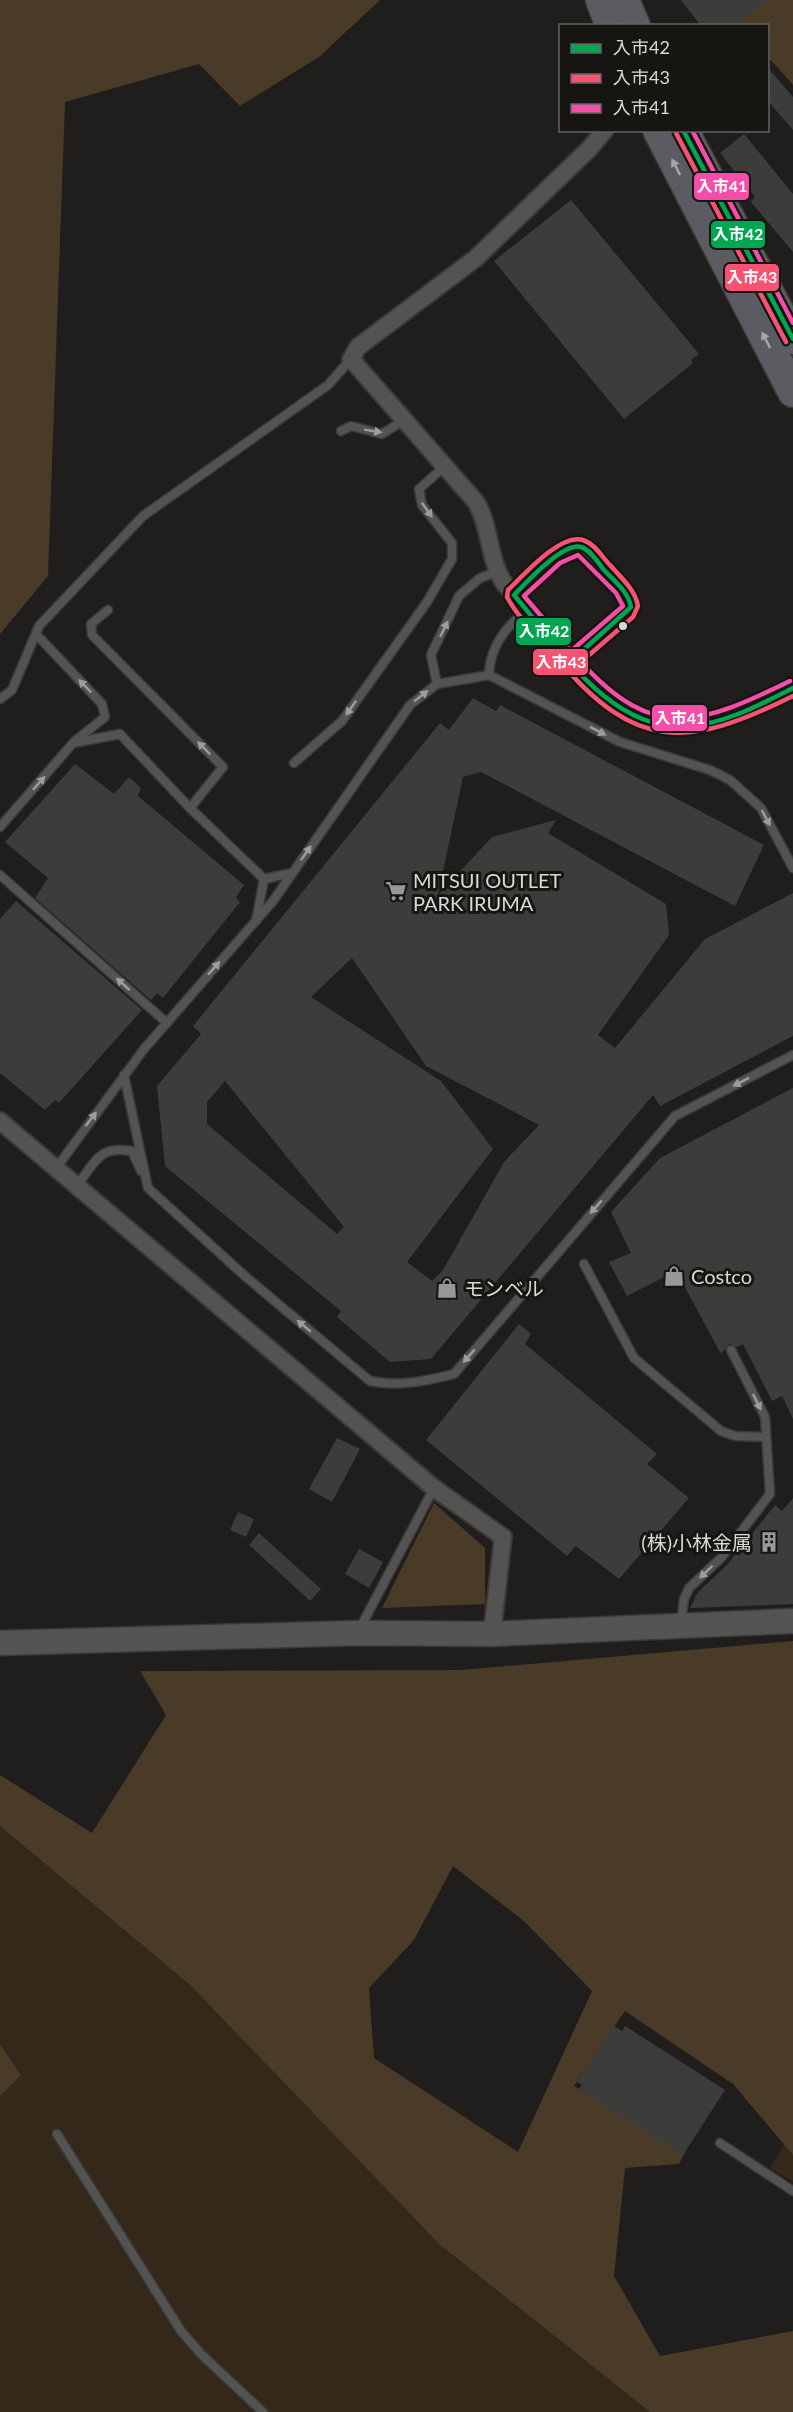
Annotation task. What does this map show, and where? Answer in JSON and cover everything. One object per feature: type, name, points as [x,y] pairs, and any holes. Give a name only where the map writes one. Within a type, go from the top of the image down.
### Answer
[{"type":"highway","points":[[601,0],[610,24]]},
{"type":"highway","points":[[624,0],[634,24]]},
{"type":"highway","points":[[659,132],[793,392]]},
{"type":"highway","points":[[684,132],[793,339]]},
{"type":"street","points":[[602,132],[589,149],[476,258],[358,347],[351,359],[481,510],[497,572],[514,595],[598,692],[625,712],[653,724],[677,728],[733,715],[793,688]]},
{"type":"street","points":[[0,1120],[434,1488],[503,1537],[492,1634]]},
{"type":"street","points":[[0,1642],[358,1634],[492,1634],[681,1624],[793,1621]]},
{"type":"lane","points":[[0,699],[12,690],[39,626],[143,516],[328,385],[351,359]]},
{"type":"lane","points":[[341,431],[351,426],[382,434],[404,420]]},
{"type":"lane","points":[[294,763],[342,721],[427,602],[452,559],[452,543],[422,505],[419,489],[445,466]]},
{"type":"lane","points":[[514,595],[557,556],[570,547],[578,546],[587,550],[628,596],[631,607],[628,612],[571,661]]},
{"type":"lane","points":[[437,684],[431,655],[459,596],[480,578],[497,572]]},
{"type":"lane","points":[[108,610],[91,624],[92,635],[223,767],[190,808]]},
{"type":"lane","points":[[489,675],[490,658],[508,625],[527,610]]},
{"type":"lane","points":[[0,827],[73,743],[105,717],[102,704],[36,634]]},
{"type":"lane","points":[[57,1167],[124,1075],[256,921],[410,705],[437,684],[489,675],[620,742],[710,770],[730,780],[761,808],[793,868]]},
{"type":"lane","points":[[73,743],[120,734],[190,808],[264,879]]},
{"type":"lane","points":[[264,879],[292,873]]},
{"type":"lane","points":[[0,875],[167,1023]]},
{"type":"lane","points":[[256,921],[264,879]]},
{"type":"lane","points":[[78,1184],[102,1155],[113,1149],[132,1151],[148,1188],[246,1277],[370,1381],[385,1384],[421,1383],[454,1374],[675,1116],[793,1055]]},
{"type":"lane","points":[[124,1075],[148,1188]]},
{"type":"lane","points":[[584,1264],[634,1358],[721,1431],[735,1437],[766,1437]]},
{"type":"lane","points":[[681,1624],[684,1599],[689,1588],[721,1558],[770,1494],[765,1417],[731,1350]]},
{"type":"lane","points":[[358,1634],[434,1488]]},
{"type":"lane","points":[[57,2134],[181,2331],[202,2355],[263,2412]]},
{"type":"lane","points":[[720,2143],[793,2191]]},
{"type":"shaded area","points":[[0,0],[380,0],[319,57],[240,106],[199,64],[65,102],[48,576],[0,634]]},
{"type":"shaded area","points":[[749,0],[793,0],[793,85],[769,58],[769,24],[738,24]]},
{"type":"shaded area","points":[[434,1503],[485,1548],[485,1604],[382,1608]]},
{"type":"shaded area","points":[[793,1641],[793,2155],[733,2084],[625,2011],[574,2086],[686,2150],[679,2164],[625,2168],[614,2276],[660,2356],[793,2331],[793,2412],[650,2412],[440,2245],[190,1985],[0,1826],[0,1775],[92,1833],[166,1715],[140,1671],[461,1670]],"holes":[[[453,1866],[525,1922],[592,1991],[518,2152],[374,2058],[369,1988],[414,1940]]]},
{"type":"shaded area","points":[[0,1826],[190,1985],[440,2245],[650,2412],[0,2412],[0,2096],[21,2075],[0,2044]]},
{"type":"shaded area","points":[[0,2044],[21,2075],[0,2096]]},
{"type":"shaded area","points":[[793,2131],[793,2182],[770,2168]]},
{"type":"building","points":[[681,0],[768,0],[737,24],[699,24]]},
{"type":"building","points":[[769,69],[793,97],[793,130],[769,102]]},
{"type":"building","points":[[744,134],[793,194],[793,252],[751,202],[755,197],[720,153]]},
{"type":"building","points":[[571,200],[699,354],[691,360],[693,363],[624,419],[494,261]]},
{"type":"building","points":[[473,698],[496,711],[500,705],[764,845],[735,906],[481,772],[463,777],[438,895],[492,837],[556,820],[548,833],[666,904],[669,935],[598,1035],[615,1048],[705,939],[793,893],[793,1036],[660,1106],[653,1095],[431,1359],[390,1362],[337,1317],[341,1311],[165,1166],[157,1086],[201,1034],[193,1026],[440,723],[449,730]],"holes":[[[352,958],[426,1066],[539,1125],[504,1162],[443,1270],[432,1281],[407,1262],[493,1149],[441,1081],[311,997]],[[225,1081],[344,1227],[337,1234],[207,1124],[207,1102]]]},
{"type":"building","points":[[75,764],[114,794],[129,777],[141,788],[138,796],[244,885],[236,897],[240,902],[163,998],[157,993],[151,1000],[35,898],[48,878],[5,842]]},
{"type":"building","points":[[16,901],[142,1010],[59,1103],[55,1100],[45,1110],[0,1073],[0,919]]},
{"type":"building","points":[[793,1088],[793,1419],[782,1396],[772,1401],[743,1344],[737,1347],[729,1344],[721,1354],[676,1271],[627,1296],[609,1262],[631,1253],[611,1212],[660,1158]]},
{"type":"building","points":[[519,1324],[531,1334],[525,1344],[657,1454],[647,1464],[689,1498],[619,1579],[576,1546],[567,1556],[426,1440]]},
{"type":"building","points":[[337,1438],[360,1449],[332,1502],[309,1489]]},
{"type":"building","name":"(株)小林金属","points":[[793,1498],[793,1604],[690,1608],[698,1592],[727,1565],[775,1505],[782,1511]]},
{"type":"building","points":[[238,1512],[254,1519],[246,1537],[230,1530]]},
{"type":"building","points":[[259,1533],[321,1589],[310,1601],[249,1545]]},
{"type":"building","points":[[359,1549],[383,1562],[369,1588],[345,1574]]},
{"type":"building","points":[[614,2026],[622,2031],[625,2026],[725,2090],[683,2155],[579,2089],[582,2085],[577,2082]]},
{"type":"transit line","name":"入市42","points":[[684,132],[793,339]]},
{"type":"transit line","name":"入市41","points":[[693,132],[793,323]]},
{"type":"transit line","name":"入市43","points":[[676,133],[786,342]]},
{"type":"transit line","name":"入市43","points":[[581,662],[633,617],[638,606],[631,589],[595,548],[583,540],[574,540],[564,543],[542,557],[508,590],[507,597],[523,620],[585,688],[612,711],[638,725],[665,732],[693,732],[723,725],[793,696]]},
{"type":"transit line","name":"入市42","points":[[571,661],[631,607],[620,587],[591,554],[581,547],[573,547],[555,557],[514,595],[569,661],[611,702],[636,716],[662,725],[690,726],[730,717],[793,688]]},
{"type":"transit line","name":"入市41","points":[[578,555],[616,593],[623,606],[571,651],[524,596],[560,563],[578,555]]},
{"type":"transit line","name":"入市41","points":[[581,662],[607,688],[632,705],[656,715],[680,718],[730,708],[790,681]]},
{"type":"place","name":"MITSUI OUTLET PARK IRUMA","points":[[396,891]]},
{"type":"place","name":"Costco","points":[[674,1276]]},
{"type":"place","name":"モンベル","points":[[447,1288]]},
{"type":"place","name":"(株)小林金属","points":[[769,1542]]}]
